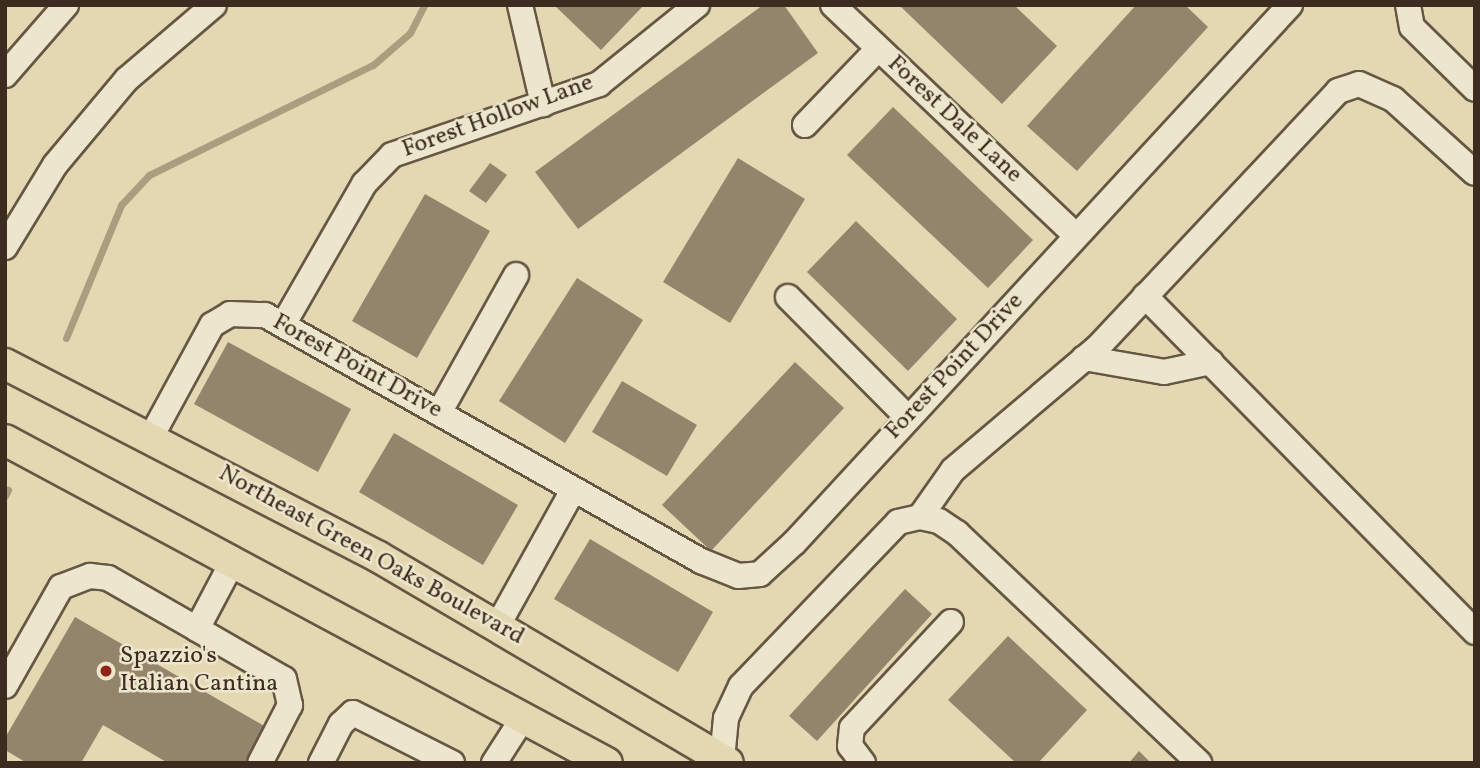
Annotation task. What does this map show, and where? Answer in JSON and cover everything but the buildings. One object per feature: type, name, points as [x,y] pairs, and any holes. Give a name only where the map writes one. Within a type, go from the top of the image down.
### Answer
[{"type":"main road","name":"Northeast Green Oaks Boulevard","points":[[5,364],[151,438],[498,625],[723,762]]},
{"type":"main road","points":[[5,440],[607,763]]},
{"type":"street","points":[[5,75],[66,5]]},
{"type":"street","points":[[5,247],[55,165],[127,79],[214,5]]},
{"type":"street","points":[[520,5],[542,104]]},
{"type":"street","name":"Forest Hollow Lane","points":[[283,325],[364,184],[392,155],[598,84],[697,5]]},
{"type":"street","name":"Forest Dale Lane","points":[[833,5],[1076,236]]},
{"type":"street","name":"Forest Point Drive","points":[[151,438],[177,382],[212,324],[230,314],[265,315],[701,561],[738,576],[760,573],[794,543],[1290,5]]},
{"type":"street","points":[[1408,5],[1412,27],[1475,89]]},
{"type":"street","points":[[804,125],[878,48]]},
{"type":"street","points":[[920,517],[953,470],[1084,358],[1338,90],[1359,84],[1392,99],[1475,173]]},
{"type":"street","points":[[439,413],[516,275]]},
{"type":"street","points":[[1145,296],[1475,632]]},
{"type":"street","points":[[788,297],[908,418]]},
{"type":"street","points":[[1084,358],[1164,372],[1211,362]]},
{"type":"street","points":[[498,625],[573,490]]},
{"type":"street","points":[[723,762],[726,718],[741,686],[898,522],[920,517],[939,521],[957,533],[1199,763]]},
{"type":"street","points":[[197,629],[233,561]]},
{"type":"street","points":[[5,686],[56,595],[74,581],[90,576],[107,578],[284,679],[290,705],[260,763]]},
{"type":"street","points":[[863,763],[850,746],[852,728],[951,622]]},
{"type":"street","points":[[321,763],[341,724],[353,713],[452,763]]},
{"type":"street","points":[[494,763],[523,718]]},
{"type":"waterway","points":[[66,338],[121,205],[149,175],[373,65],[410,33],[424,5]]},
{"type":"waterway","points":[[5,496],[8,490]]},
{"type":"place","name":"Spazzio's Italian Cantina","points":[[106,671]]}]
